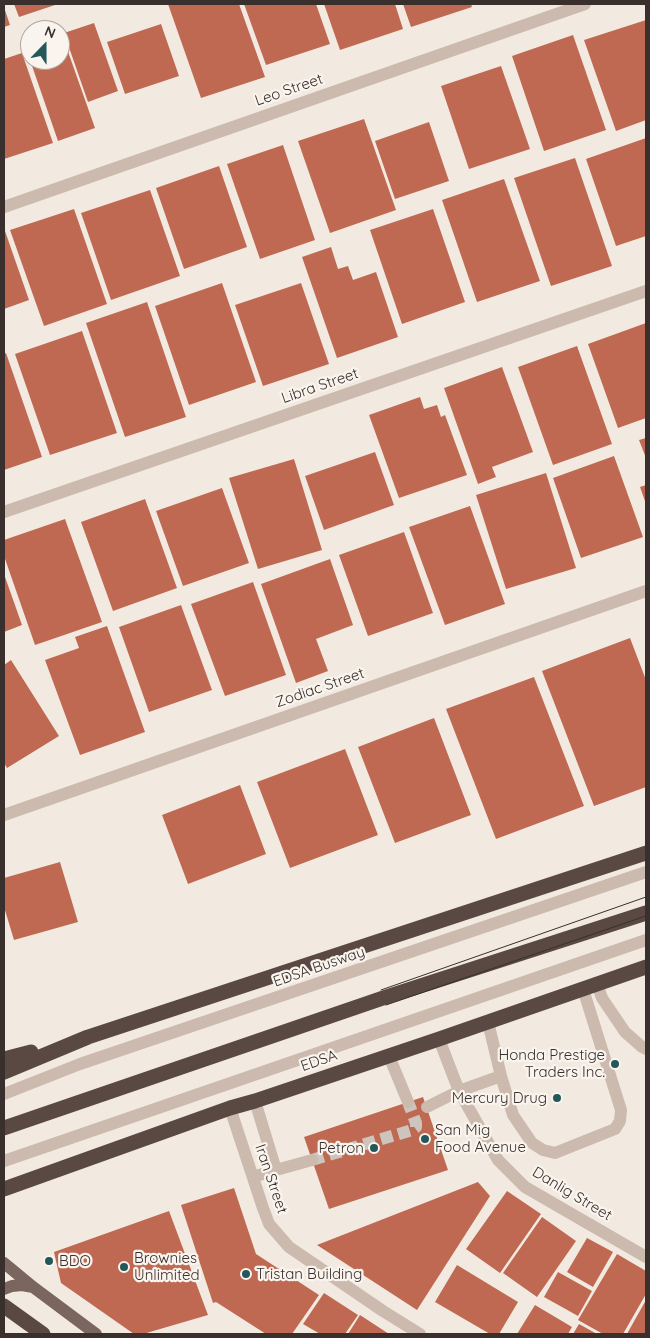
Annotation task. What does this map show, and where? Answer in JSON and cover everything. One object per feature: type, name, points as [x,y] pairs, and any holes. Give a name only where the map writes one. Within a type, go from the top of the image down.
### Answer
[{"type":"highway","points":[[4,1060],[88,1037],[646,853]]},
{"type":"highway","points":[[4,1128],[374,1001],[646,913]]},
{"type":"highway","name":"EDSA","points":[[4,1190],[230,1108],[389,1056],[646,967]]},
{"type":"highway","points":[[4,1072],[88,1037]]},
{"type":"highway","points":[[4,1306],[43,1334]]},
{"type":"main road","points":[[4,1263],[96,1334]]},
{"type":"main road","points":[[4,1289],[22,1285],[33,1287]]},
{"type":"street","name":"Leo Street","points":[[4,206],[585,4]]},
{"type":"street","name":"Libra Street","points":[[4,512],[646,291]]},
{"type":"street","name":"Zodiac Street","points":[[4,815],[646,591]]},
{"type":"street","name":"EDSA Busway","points":[[4,1094],[80,1064],[646,872]]},
{"type":"street","points":[[4,1161],[646,940]]},
{"type":"street","points":[[590,987],[602,998],[625,1032],[646,1049]]},
{"type":"street","points":[[488,1022],[513,1115],[532,1143],[543,1150],[555,1153],[615,1129],[620,1121],[621,1110],[590,987]]},
{"type":"street","name":"Danlig Street","points":[[439,1039],[459,1091],[498,1160],[525,1187],[646,1257]]},
{"type":"street","points":[[389,1056],[408,1102]]},
{"type":"street","points":[[427,1107],[459,1091],[501,1076]]},
{"type":"street","points":[[255,1101],[276,1170]]},
{"type":"street","name":"Iran Street","points":[[230,1108],[269,1224],[289,1247],[420,1334]]},
{"type":"street","points":[[253,1177],[312,1160]]},
{"type":"building","points":[[14,4],[58,4],[19,17]]},
{"type":"building","points":[[168,4],[239,4],[265,77],[201,98]]},
{"type":"building","points":[[244,4],[316,4],[330,44],[266,65]]},
{"type":"building","points":[[324,4],[395,4],[403,29],[340,50]]},
{"type":"building","points":[[403,4],[471,4],[472,7],[411,27]]},
{"type":"building","points":[[4,7],[10,25],[4,27]]},
{"type":"building","points":[[646,20],[646,120],[616,131],[584,40]]},
{"type":"building","points":[[94,23],[118,91],[88,102],[70,50],[70,31]]},
{"type":"building","points":[[161,24],[179,76],[125,94],[107,42]]},
{"type":"building","points":[[573,35],[606,130],[544,151],[512,56]]},
{"type":"building","points":[[20,54],[20,70],[28,70],[53,143],[4,159],[4,59]]},
{"type":"building","points":[[70,57],[95,128],[58,141],[33,70],[70,70]]},
{"type":"building","points":[[501,66],[530,149],[469,169],[441,86]]},
{"type":"building","points":[[364,119],[396,210],[330,233],[298,141]]},
{"type":"building","points":[[429,122],[449,181],[395,199],[375,141]]},
{"type":"building","points":[[646,138],[646,236],[616,246],[586,159]]},
{"type":"building","points":[[283,145],[315,240],[260,259],[227,164]]},
{"type":"building","points":[[575,158],[612,266],[551,286],[514,178]]},
{"type":"building","points":[[219,166],[247,247],[184,269],[156,188]]},
{"type":"building","points":[[504,179],[540,281],[477,302],[442,200]]},
{"type":"building","points":[[150,190],[180,276],[111,300],[81,213]]},
{"type":"building","points":[[74,209],[107,304],[44,326],[10,230]]},
{"type":"building","points":[[433,209],[465,302],[402,324],[370,230]]},
{"type":"building","points":[[4,232],[29,300],[4,309]]},
{"type":"building","points":[[331,247],[338,269],[348,266],[353,280],[376,272],[398,337],[337,358],[302,257]]},
{"type":"building","points":[[222,283],[256,382],[189,405],[155,306]]},
{"type":"building","points":[[301,283],[329,364],[263,386],[235,305]]},
{"type":"building","points":[[147,302],[186,417],[125,437],[86,323]]},
{"type":"building","points":[[646,323],[646,418],[618,428],[588,344]]},
{"type":"building","points":[[82,331],[117,433],[50,455],[15,354]]},
{"type":"building","points":[[577,346],[612,444],[553,465],[518,367]]},
{"type":"building","points":[[6,353],[42,457],[4,470],[4,354]]},
{"type":"building","points":[[502,367],[533,452],[492,467],[496,477],[478,484],[444,388]]},
{"type":"building","points":[[420,397],[424,409],[437,405],[441,417],[445,415],[467,475],[399,498],[369,415]]},
{"type":"building","points":[[646,438],[646,458],[639,440]]},
{"type":"building","points":[[375,452],[394,505],[324,530],[305,476]]},
{"type":"building","points":[[614,456],[643,537],[581,558],[553,478]]},
{"type":"building","points":[[294,459],[322,550],[258,569],[229,478]]},
{"type":"building","points":[[546,473],[576,568],[506,589],[476,495]]},
{"type":"building","points":[[646,485],[646,504],[640,487]]},
{"type":"building","points":[[222,488],[249,563],[183,586],[156,511]]},
{"type":"building","points":[[145,499],[177,588],[113,611],[81,522]]},
{"type":"building","points":[[470,506],[505,604],[445,625],[409,527]]},
{"type":"building","points":[[65,519],[102,622],[35,645],[4,556],[4,540]]},
{"type":"building","points":[[404,532],[433,613],[368,636],[339,555]]},
{"type":"building","points":[[330,559],[353,625],[316,639],[328,671],[296,683],[261,584]]},
{"type":"building","points":[[4,574],[22,625],[4,632]]},
{"type":"building","points":[[253,582],[286,675],[225,696],[191,604]]},
{"type":"building","points":[[181,605],[212,690],[149,712],[119,627]]},
{"type":"building","points":[[107,626],[145,732],[80,755],[45,660],[79,648],[75,637]]},
{"type":"building","points":[[630,638],[646,680],[646,787],[594,806],[542,671]]},
{"type":"building","points":[[11,660],[59,736],[7,768],[4,763],[4,665]]},
{"type":"building","points":[[534,677],[584,806],[496,839],[446,709]]},
{"type":"building","points":[[434,718],[471,815],[395,843],[358,747]]},
{"type":"building","points":[[345,749],[378,835],[290,868],[257,782]]},
{"type":"building","points":[[240,785],[266,854],[188,884],[162,815]]},
{"type":"building","points":[[60,862],[78,922],[14,940],[4,907],[4,878]]},
{"type":"building","name":"Petron","points":[[423,1097],[448,1170],[329,1209],[304,1137]]},
{"type":"building","points":[[478,1182],[490,1196],[417,1310],[317,1245]]},
{"type":"building","name":"Tristan Building","points":[[234,1188],[256,1254],[319,1295],[292,1334],[266,1334],[216,1302],[213,1303],[181,1205]]},
{"type":"building","points":[[507,1191],[541,1214],[500,1273],[466,1249]]},
{"type":"building","name":"Brownies Unlimited","points":[[169,1211],[208,1315],[143,1334],[134,1334],[61,1283],[54,1252]]},
{"type":"building","points":[[542,1217],[576,1241],[537,1297],[503,1273]]},
{"type":"building","points":[[587,1238],[613,1252],[593,1287],[567,1272]]},
{"type":"building","points":[[617,1254],[646,1271],[646,1294],[623,1334],[603,1334],[578,1320]]},
{"type":"building","points":[[457,1265],[518,1302],[499,1334],[490,1334],[435,1302]]},
{"type":"building","points":[[558,1272],[592,1291],[578,1316],[544,1297]]},
{"type":"building","points":[[324,1293],[358,1315],[345,1334],[320,1334],[303,1324]]},
{"type":"building","points":[[646,1300],[646,1334],[627,1334],[628,1332]]},
{"type":"building","points":[[535,1305],[572,1327],[568,1334],[517,1334]]},
{"type":"building","points":[[360,1315],[389,1334],[348,1334]]},
{"type":"building","points":[[579,1324],[597,1334],[573,1334]]},
{"type":"tunnel","points":[[312,1160],[412,1130],[416,1127],[416,1123],[408,1102]]},
{"type":"tram line","points":[[381,990],[646,897]]},
{"type":"tram line","points":[[386,1005],[646,916]]},
{"type":"place","name":"Honda Prestige Traders Inc.","points":[[615,1064]]},
{"type":"place","name":"Mercury Drug","points":[[557,1098]]},
{"type":"place","name":"San Mig Food Avenue","points":[[425,1139]]},
{"type":"place","name":"Petron","points":[[374,1148]]},
{"type":"place","name":"BDO","points":[[49,1261]]},
{"type":"place","name":"Brownies Unlimited","points":[[124,1267]]},
{"type":"place","name":"Tristan Building","points":[[246,1274]]}]
